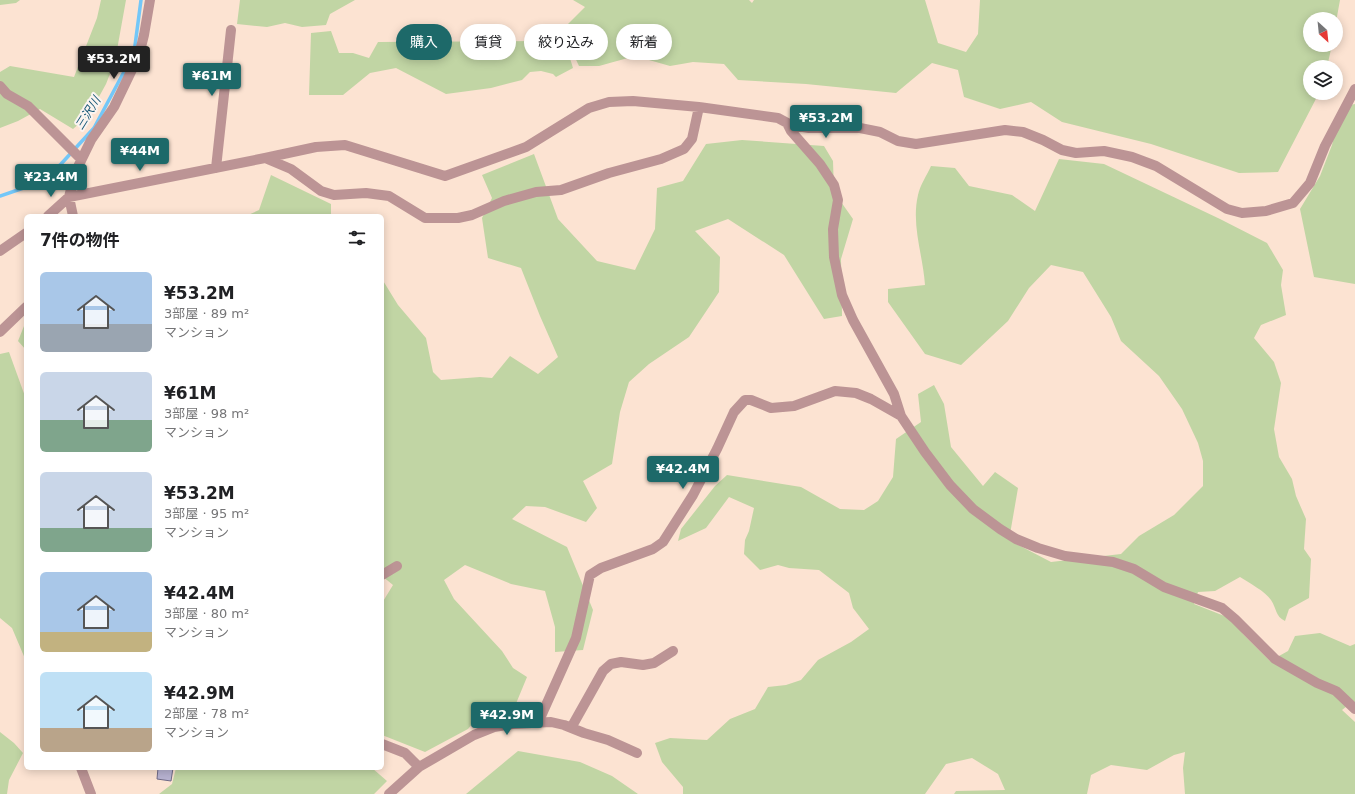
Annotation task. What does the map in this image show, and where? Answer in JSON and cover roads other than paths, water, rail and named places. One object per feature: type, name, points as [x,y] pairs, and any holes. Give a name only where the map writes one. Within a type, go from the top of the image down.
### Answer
[{"type":"street","points":[[72,214],[69,197],[75,173],[91,140],[114,107],[138,55],[144,35],[150,0]]},
{"type":"street","points":[[216,168],[231,30]]},
{"type":"street","points":[[0,86],[7,94],[28,106],[81,159]]},
{"type":"street","points":[[50,214],[69,197],[316,147],[345,145],[445,176],[526,147],[589,108],[609,102],[633,101],[699,107],[778,118],[791,125],[809,128],[860,128],[880,132],[898,141],[916,144],[1005,130],[1023,132],[1062,150],[1076,153],[1104,151],[1132,157],[1156,166],[1227,209],[1242,213],[1266,211],[1293,203],[1310,183],[1326,146],[1355,89]]},
{"type":"street","points":[[265,158],[291,169],[321,191],[334,196],[366,193],[389,196],[425,218],[458,218],[472,215],[504,200],[536,192],[561,190],[609,173],[661,159],[684,149],[692,139],[699,107]]},
{"type":"street","points":[[787,123],[791,131],[820,164],[834,185],[838,200],[833,230],[834,258],[842,295],[853,320],[894,394],[901,416],[925,452],[950,484],[973,509],[1000,529],[1031,545],[1058,554],[1084,559],[1113,562],[1134,569],[1164,587],[1222,608],[1275,659],[1317,683],[1336,691],[1355,709]]},
{"type":"street","points":[[0,251],[24,233]]},
{"type":"street","points":[[0,332],[24,309]]},
{"type":"street","points":[[538,723],[576,638],[590,575],[602,568],[653,549],[663,542],[693,495],[734,412],[745,400],[751,400],[771,408],[794,406],[835,391],[856,393],[871,399],[901,416]]},
{"type":"street","points":[[384,574],[397,566]]},
{"type":"street","points":[[571,728],[603,671],[611,664],[621,662],[643,665],[654,663],[673,651]]},
{"type":"street","points":[[389,794],[419,767],[474,735],[494,727],[512,724],[551,722],[564,725],[608,740],[637,753]]},
{"type":"street","points":[[384,745],[405,753],[419,767]]},
{"type":"street","points":[[82,770],[91,794]]},
{"type":"waterway","name":"三沢川","points":[[0,196],[38,183],[61,164],[94,128],[134,53],[141,0]]}]
